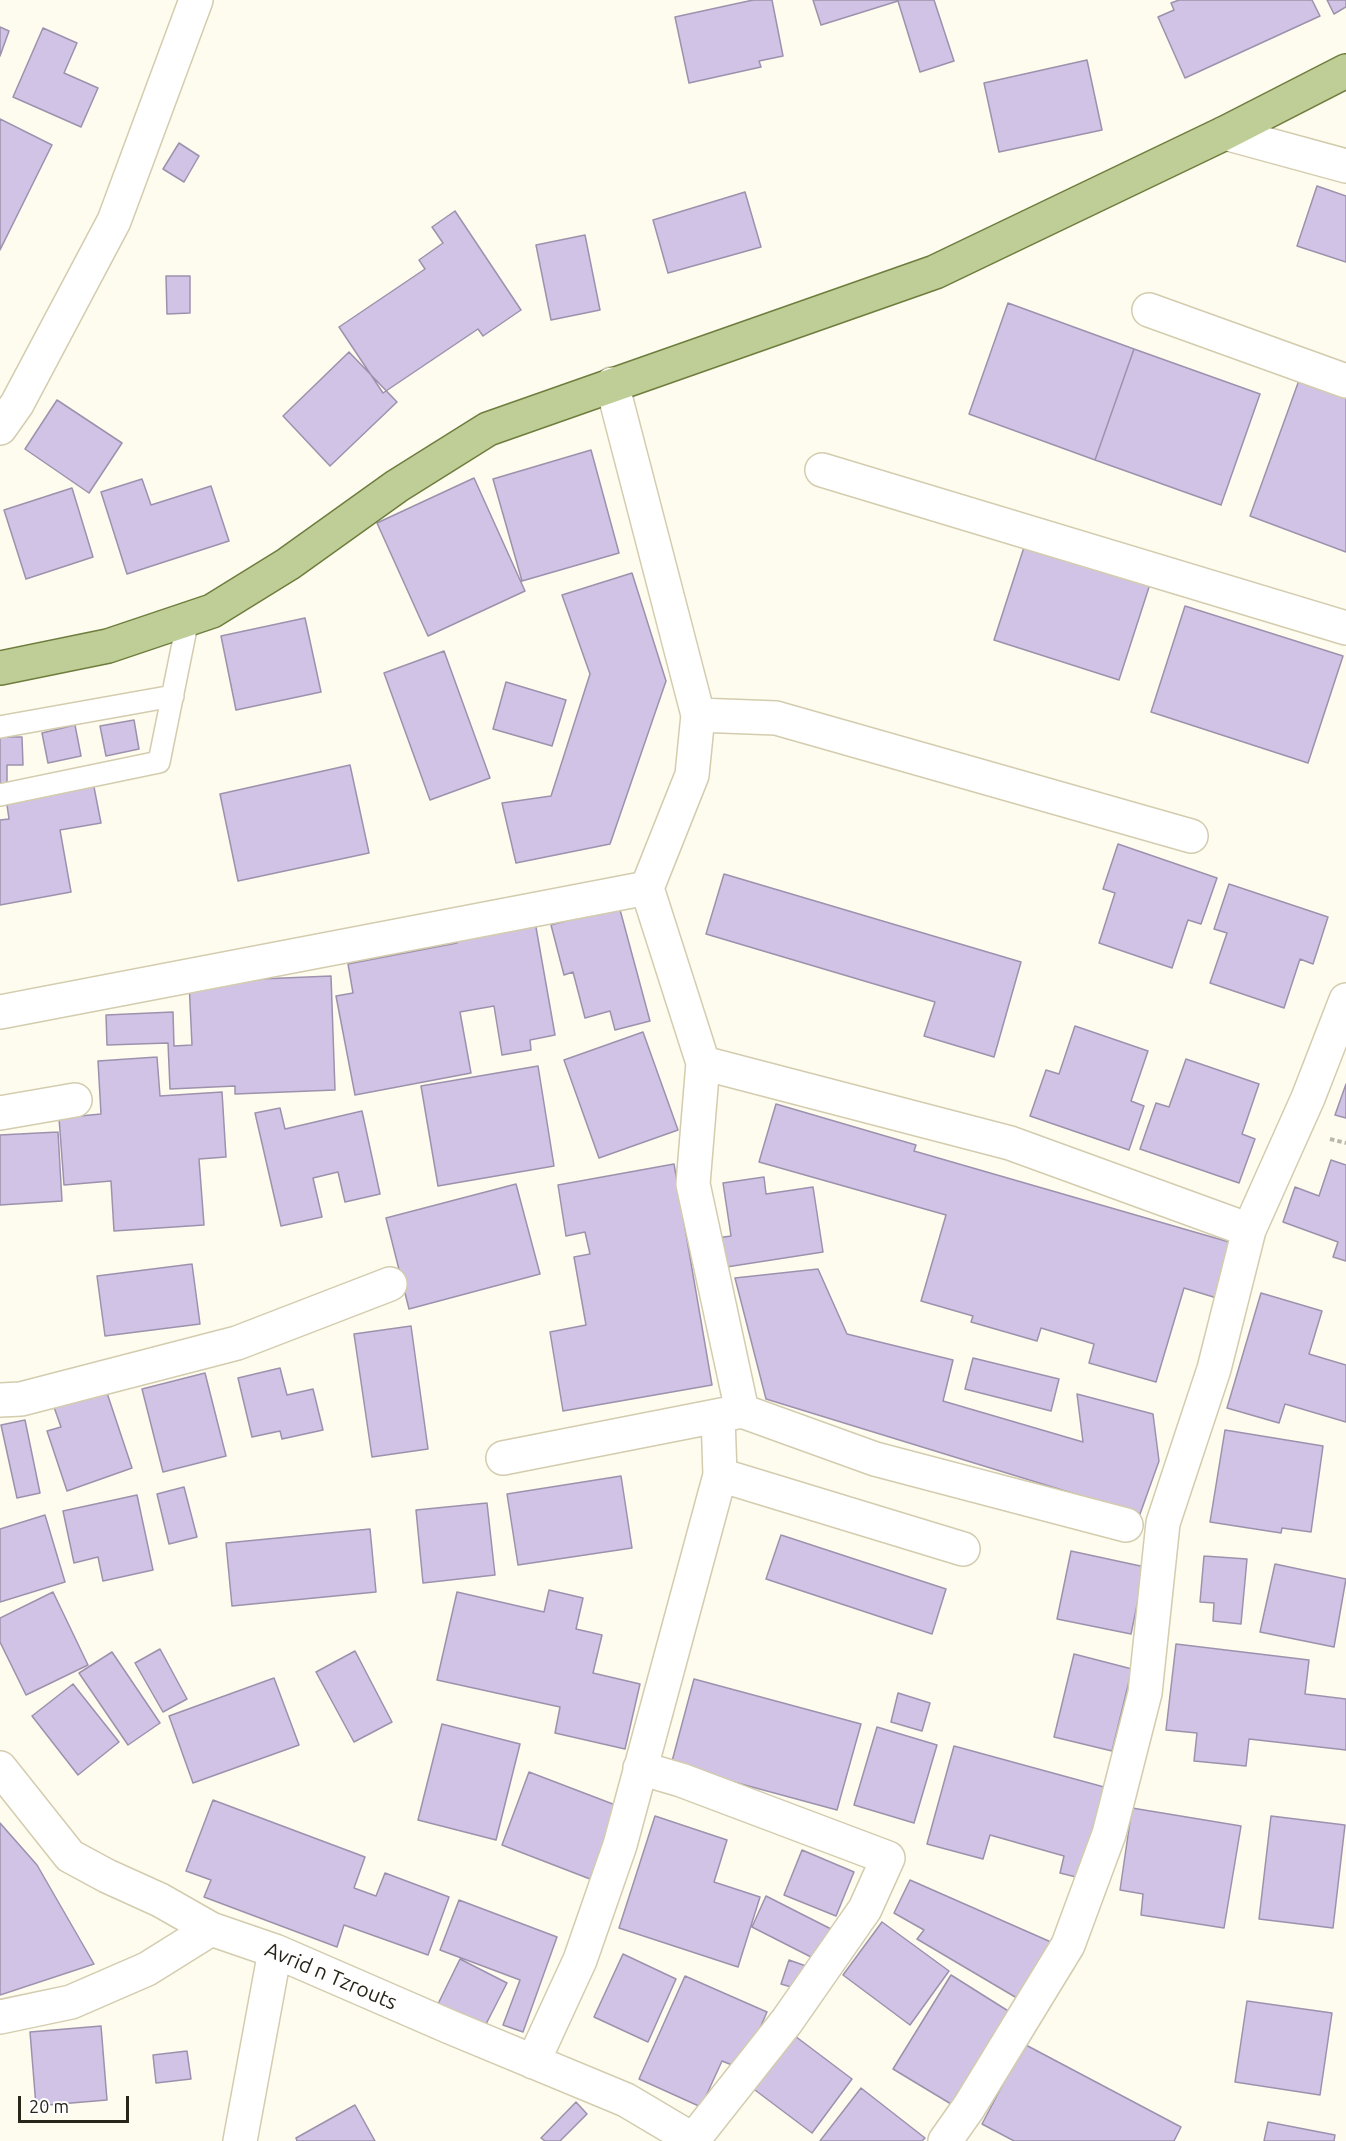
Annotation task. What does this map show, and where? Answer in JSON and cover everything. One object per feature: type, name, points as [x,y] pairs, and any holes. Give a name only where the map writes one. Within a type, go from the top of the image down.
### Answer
[{"type":"main road","points":[[0,668],[108,646],[212,611],[288,564],[397,486],[488,429],[935,272],[1225,133],[1346,71]]},
{"type":"street","points":[[0,428],[17,404],[114,221],[196,0]]},
{"type":"street","points":[[1225,133],[1346,166]]},
{"type":"street","points":[[1149,310],[1346,381]]},
{"type":"street","points":[[533,2062],[580,1960],[620,1845],[720,1475],[730,1414],[693,1184],[703,1063],[647,888],[692,774],[698,716],[612,384]]},
{"type":"street","points":[[822,470],[1346,628]]},
{"type":"street","points":[[698,716],[776,718],[1191,836]]},
{"type":"street","points":[[0,1012],[647,888]]},
{"type":"street","points":[[945,2141],[969,2108],[1068,1945],[1109,1834],[1145,1693],[1163,1523],[1214,1369],[1249,1230],[1308,1098],[1346,1000]]},
{"type":"street","points":[[703,1063],[1010,1143],[1249,1230]]},
{"type":"street","points":[[0,1113],[75,1100]]},
{"type":"street","points":[[0,1400],[21,1399],[237,1342],[390,1284]]},
{"type":"street","points":[[503,1458],[730,1414],[875,1459],[1126,1525]]},
{"type":"street","points":[[720,1475],[963,1549]]},
{"type":"street","name":"Avrid n Tzrouts","points":[[0,1768],[70,1856],[160,1900],[211,1929],[275,1951],[626,2100],[694,2140]]},
{"type":"street","points":[[640,1768],[681,1780],[888,1858],[865,1909],[788,2021],[694,2140]]},
{"type":"street","points":[[0,2017],[71,2002],[147,1969],[211,1929]]},
{"type":"street","points":[[240,2141],[275,1951]]},
{"type":"lane","points":[[0,795],[159,762],[188,619]]},
{"type":"lane","points":[[0,728],[173,696]]},
{"type":"building","points":[[753,0],[772,0],[783,56],[759,61],[761,67],[689,83],[675,17]]},
{"type":"building","points":[[813,0],[934,0],[954,61],[920,72],[898,1],[821,25]]},
{"type":"building","points":[[1179,0],[1312,0],[1320,16],[1185,78],[1158,17],[1174,10],[1171,3]]},
{"type":"building","points":[[1327,0],[1346,0],[1346,7],[1334,14]]},
{"type":"building","points":[[0,27],[9,31],[0,56]]},
{"type":"building","points":[[43,28],[77,43],[64,73],[98,88],[81,127],[13,97]]},
{"type":"building","points":[[1087,60],[1102,130],[999,152],[984,83]]},
{"type":"building","points":[[0,119],[52,145],[0,250]]},
{"type":"building","points":[[179,143],[199,156],[184,182],[163,169]]},
{"type":"building","points":[[1317,186],[1346,196],[1346,262],[1297,246]]},
{"type":"building","points":[[745,192],[761,247],[668,273],[653,220]]},
{"type":"building","points":[[455,211],[521,310],[483,336],[478,329],[383,393],[339,327],[425,269],[419,260],[443,243],[432,227]]},
{"type":"building","points":[[585,235],[600,310],[551,320],[536,245]]},
{"type":"building","points":[[166,276],[190,276],[190,313],[167,314]]},
{"type":"building","points":[[1008,303],[1134,349],[1095,460],[969,414]]},
{"type":"building","points":[[1134,349],[1260,394],[1221,505],[1095,460]]},
{"type":"building","points":[[349,352],[397,402],[330,466],[283,416]]},
{"type":"building","points":[[1302,372],[1346,388],[1346,552],[1250,516]]},
{"type":"building","points":[[57,400],[122,443],[89,493],[25,449]]},
{"type":"building","points":[[591,450],[619,553],[522,581],[493,479]]},
{"type":"building","points":[[474,478],[525,591],[428,636],[377,523]]},
{"type":"building","points":[[142,479],[151,505],[211,486],[229,541],[127,574],[101,492]]},
{"type":"building","points":[[72,488],[93,557],[26,579],[4,510]]},
{"type":"building","points":[[1026,541],[1151,581],[1119,680],[994,640]]},
{"type":"building","points":[[632,573],[666,681],[610,844],[516,863],[502,803],[551,796],[590,674],[562,595]]},
{"type":"building","points":[[1185,606],[1343,656],[1308,763],[1151,712]]},
{"type":"building","points":[[305,618],[321,692],[236,710],[221,636]]},
{"type":"building","points":[[444,651],[490,778],[430,800],[384,673]]},
{"type":"building","points":[[506,682],[566,700],[552,746],[493,729]]},
{"type":"building","points":[[134,720],[139,749],[106,756],[100,726]]},
{"type":"building","points":[[75,725],[81,756],[48,763],[42,733]]},
{"type":"building","points":[[0,737],[22,737],[23,765],[7,765],[7,790],[0,790]]},
{"type":"building","points":[[350,765],[369,853],[238,881],[220,794]]},
{"type":"building","points":[[93,782],[101,823],[60,830],[71,892],[0,905],[0,820],[9,819],[6,798]]},
{"type":"building","points":[[1118,844],[1217,878],[1201,924],[1188,920],[1172,968],[1099,943],[1115,893],[1103,889]]},
{"type":"building","points":[[724,874],[1021,962],[994,1057],[924,1036],[935,1002],[706,934]]},
{"type":"building","points":[[1229,884],[1328,917],[1313,964],[1300,959],[1284,1008],[1210,983],[1227,933],[1214,929]]},
{"type":"building","points":[[619,906],[650,1021],[615,1030],[610,1011],[585,1018],[573,972],[564,975],[551,925]]},
{"type":"building","points":[[534,916],[555,1035],[530,1040],[531,1050],[502,1055],[494,1006],[460,1012],[471,1073],[355,1095],[336,996],[353,993],[348,964],[457,943],[455,931]]},
{"type":"building","points":[[331,976],[335,1090],[235,1094],[235,1086],[170,1089],[168,1043],[107,1045],[106,1015],[173,1012],[174,1046],[192,1045],[189,982]]},
{"type":"building","points":[[1075,1026],[1148,1051],[1131,1101],[1144,1106],[1129,1150],[1030,1116],[1046,1070],[1059,1074]]},
{"type":"building","points":[[643,1032],[678,1130],[599,1158],[564,1060]]},
{"type":"building","points":[[157,1057],[160,1096],[222,1092],[226,1157],[199,1159],[204,1225],[114,1231],[111,1181],[64,1185],[59,1118],[101,1114],[98,1061]]},
{"type":"building","points":[[1186,1059],[1259,1084],[1242,1134],[1255,1139],[1239,1183],[1140,1149],[1156,1103],[1169,1107]]},
{"type":"building","points":[[538,1066],[554,1166],[438,1186],[421,1086]]},
{"type":"building","points":[[1346,1084],[1346,1118],[1335,1115]]},
{"type":"building","points":[[776,1104],[916,1145],[914,1151],[1236,1244],[1220,1299],[1184,1288],[1156,1382],[1089,1363],[1094,1344],[1041,1328],[1037,1341],[971,1322],[973,1316],[921,1301],[946,1215],[759,1162]]},
{"type":"building","points":[[280,1108],[285,1129],[362,1111],[380,1194],[345,1202],[338,1172],[313,1178],[322,1217],[281,1226],[255,1113]]},
{"type":"building","points":[[58,1132],[62,1201],[0,1205],[0,1135]]},
{"type":"building","points":[[1331,1160],[1346,1165],[1346,1261],[1333,1257],[1338,1242],[1283,1222],[1295,1187],[1319,1196]]},
{"type":"building","points":[[674,1164],[712,1385],[563,1411],[550,1332],[586,1325],[574,1257],[590,1254],[585,1232],[566,1236],[558,1185]]},
{"type":"building","points":[[764,1177],[766,1194],[813,1187],[823,1252],[720,1268],[717,1238],[731,1236],[723,1183]]},
{"type":"building","points":[[516,1184],[540,1274],[409,1309],[386,1218]]},
{"type":"building","points":[[192,1264],[200,1324],[105,1336],[97,1276]]},
{"type":"building","points":[[818,1269],[847,1334],[953,1360],[943,1401],[1083,1442],[1077,1394],[1153,1414],[1159,1461],[1140,1514],[766,1399],[735,1278]]},
{"type":"building","points":[[1261,1293],[1322,1311],[1309,1354],[1346,1365],[1346,1422],[1285,1404],[1279,1423],[1227,1408]]},
{"type":"building","points":[[411,1326],[428,1449],[372,1457],[354,1334]]},
{"type":"building","points":[[973,1358],[1059,1379],[1051,1411],[965,1389]]},
{"type":"building","points":[[280,1368],[287,1395],[313,1389],[323,1430],[282,1439],[280,1431],[252,1437],[238,1378]]},
{"type":"building","points":[[205,1373],[226,1456],[163,1472],[142,1389]]},
{"type":"building","points":[[106,1390],[132,1468],[67,1491],[47,1431],[61,1427],[54,1407]]},
{"type":"building","points":[[25,1420],[40,1493],[17,1498],[1,1425]]},
{"type":"building","points":[[1225,1430],[1323,1446],[1311,1532],[1282,1528],[1281,1533],[1210,1522]]},
{"type":"building","points":[[621,1476],[632,1548],[518,1565],[507,1494]]},
{"type":"building","points":[[184,1487],[197,1537],[169,1544],[157,1494]]},
{"type":"building","points":[[137,1495],[153,1570],[103,1581],[98,1557],[74,1563],[63,1511]]},
{"type":"building","points":[[487,1503],[495,1575],[423,1583],[416,1510]]},
{"type":"building","points":[[45,1515],[65,1582],[0,1602],[0,1529]]},
{"type":"building","points":[[370,1529],[376,1592],[232,1606],[226,1543]]},
{"type":"building","points":[[781,1535],[946,1589],[932,1634],[766,1579]]},
{"type":"building","points":[[1071,1551],[1145,1567],[1131,1634],[1057,1619]]},
{"type":"building","points":[[1204,1556],[1247,1559],[1241,1624],[1213,1621],[1214,1603],[1200,1602]]},
{"type":"building","points":[[1275,1564],[1346,1579],[1334,1647],[1260,1632]]},
{"type":"building","points":[[549,1590],[583,1598],[576,1629],[602,1635],[593,1673],[640,1684],[625,1749],[555,1733],[560,1707],[437,1680],[457,1592],[544,1612]]},
{"type":"building","points":[[53,1592],[88,1665],[26,1695],[0,1642],[0,1618]]},
{"type":"building","points":[[1176,1644],[1309,1660],[1305,1694],[1346,1699],[1346,1750],[1249,1739],[1246,1766],[1194,1761],[1197,1733],[1166,1730]]},
{"type":"building","points":[[160,1649],[187,1699],[163,1712],[135,1663]]},
{"type":"building","points":[[355,1651],[392,1722],[354,1742],[316,1672]]},
{"type":"building","points":[[112,1652],[160,1723],[128,1745],[79,1673]]},
{"type":"building","points":[[1074,1654],[1132,1669],[1112,1751],[1054,1737]]},
{"type":"building","points":[[274,1678],[299,1745],[193,1783],[169,1716]]},
{"type":"building","points":[[694,1679],[861,1724],[837,1810],[671,1765]]},
{"type":"building","points":[[73,1684],[119,1742],[78,1775],[32,1716]]},
{"type":"building","points":[[898,1693],[930,1703],[922,1731],[891,1722]]},
{"type":"building","points":[[442,1724],[520,1744],[496,1840],[418,1820]]},
{"type":"building","points":[[877,1727],[937,1745],[914,1823],[854,1805]]},
{"type":"building","points":[[954,1746],[1104,1787],[1080,1878],[1060,1873],[1064,1856],[990,1835],[983,1859],[927,1844]]},
{"type":"building","points":[[529,1772],[618,1806],[590,1879],[502,1845]]},
{"type":"building","points":[[213,1800],[365,1857],[354,1888],[376,1896],[385,1873],[449,1897],[428,1955],[344,1925],[337,1947],[204,1897],[211,1880],[186,1871]]},
{"type":"building","points":[[1132,1808],[1241,1826],[1224,1928],[1141,1915],[1143,1894],[1120,1890]]},
{"type":"building","points":[[655,1816],[727,1840],[714,1882],[760,1897],[738,1967],[619,1928]]},
{"type":"building","points":[[1271,1816],[1345,1825],[1333,1928],[1259,1919]]},
{"type":"building","points":[[0,1823],[37,1865],[94,1964],[0,1995]]},
{"type":"building","points":[[802,1850],[854,1872],[836,1916],[784,1895]]},
{"type":"building","points":[[910,1880],[1060,1946],[1027,2004],[917,1939],[924,1930],[894,1913]]},
{"type":"building","points":[[766,1896],[831,1929],[815,1959],[752,1927]]},
{"type":"building","points":[[459,1900],[557,1937],[523,2032],[503,2025],[520,1980],[440,1950]]},
{"type":"building","points":[[882,1922],[949,1971],[910,2025],[843,1975]]},
{"type":"building","points":[[623,1954],[676,1979],[648,2042],[594,2017]]},
{"type":"building","points":[[460,1959],[507,1983],[483,2030],[437,2006]]},
{"type":"building","points":[[789,1960],[806,1966],[798,1989],[781,1984]]},
{"type":"building","points":[[951,1975],[1013,2014],[956,2107],[893,2069]]},
{"type":"building","points":[[685,1976],[767,2012],[742,2069],[722,2061],[701,2107],[639,2079]]},
{"type":"building","points":[[1247,2001],[1332,2013],[1320,2095],[1235,2082]]},
{"type":"building","points":[[101,2026],[107,2100],[36,2106],[30,2032]]},
{"type":"building","points":[[787,2030],[852,2079],[812,2133],[747,2084]]},
{"type":"building","points":[[1024,2044],[1181,2127],[1174,2141],[1014,2141],[982,2124]]},
{"type":"building","points":[[187,2051],[191,2079],[156,2083],[153,2055]]},
{"type":"building","points":[[861,2088],[925,2138],[922,2141],[820,2141]]},
{"type":"building","points":[[576,2102],[587,2114],[560,2141],[545,2141],[541,2138]]},
{"type":"building","points":[[355,2105],[375,2141],[297,2141],[296,2138]]},
{"type":"building","points":[[1268,2122],[1335,2135],[1334,2141],[1264,2141]]}]
